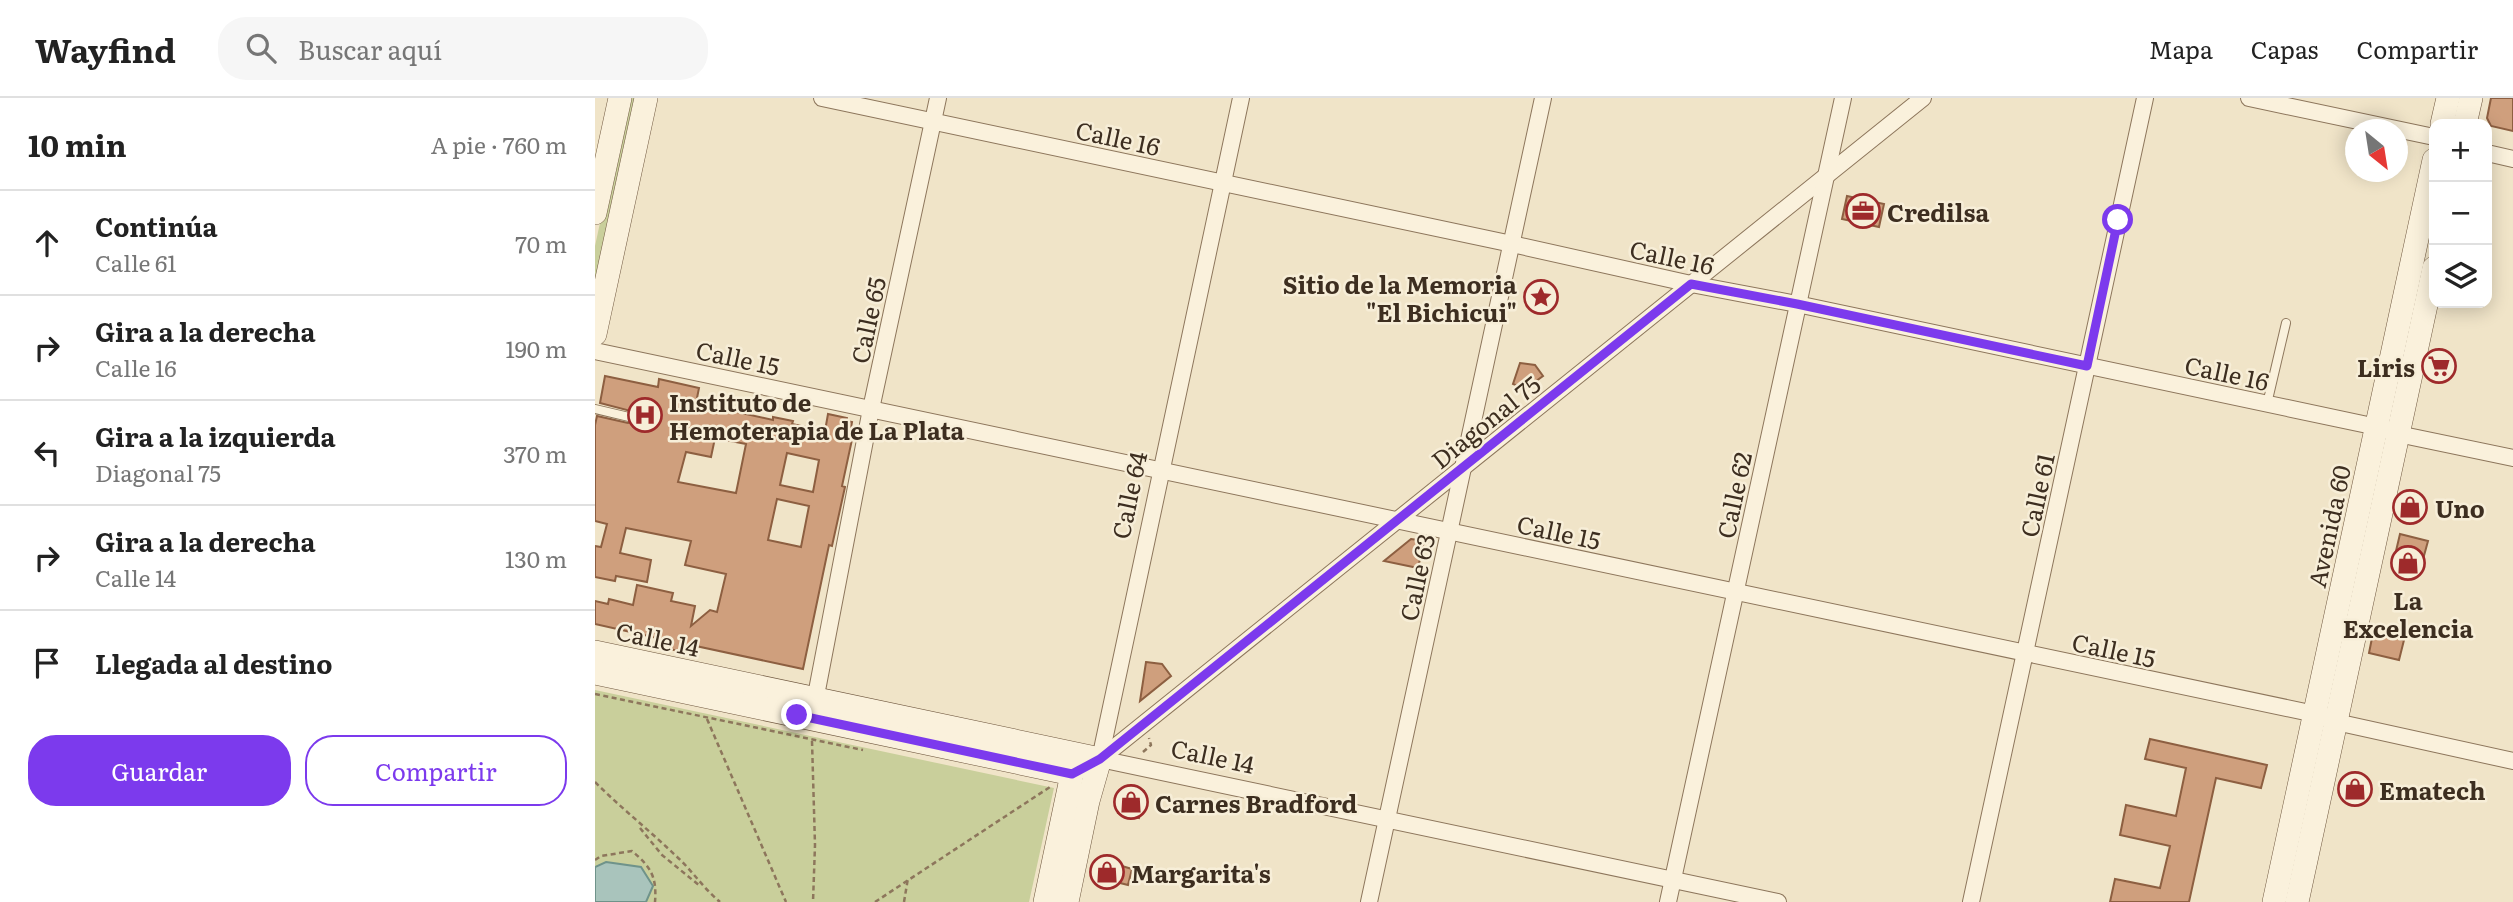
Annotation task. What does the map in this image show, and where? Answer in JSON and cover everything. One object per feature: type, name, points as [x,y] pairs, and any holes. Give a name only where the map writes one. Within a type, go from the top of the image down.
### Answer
[{"type":"main road","points":[[595,213],[620,98]]},
{"type":"main road","points":[[595,334],[646,98]]},
{"type":"main road","points":[[2443,119],[2448,98]]},
{"type":"main road","points":[[2466,119],[2471,98]]},
{"type":"main road","name":"Avenida 60","points":[[2274,902],[2325,718],[2388,430],[2430,182]]},
{"type":"main road","name":"Avenida 60","points":[[2388,430],[2429,286]]},
{"type":"main road","name":"Calle 14","points":[[595,652],[813,719],[1100,759]]},
{"type":"main road","name":"Calle 14","points":[[595,673],[813,719],[1062,780]]},
{"type":"main road","name":"Avenida 60","points":[[2297,902],[2325,718]]},
{"type":"main road","name":"Calle 64","points":[[1067,902],[1100,759]]},
{"type":"main road","points":[[1045,902],[1062,780]]},
{"type":"street","name":"Calle 16","points":[[822,98],[2513,458]]},
{"type":"street","name":"Calle 65","points":[[813,719],[871,409],[938,98]]},
{"type":"street","name":"Calle 64","points":[[1100,759],[1241,98]]},
{"type":"street","name":"Calle 63","points":[[1369,902],[1543,98]]},
{"type":"street","name":"Calle 62","points":[[1668,902],[1843,98]]},
{"type":"street","name":"Diagonal 75","points":[[1062,780],[1100,759],[1923,98]]},
{"type":"street","name":"Calle 61","points":[[1971,902],[2145,98]]},
{"type":"street","points":[[2249,98],[2429,136]]},
{"type":"street","points":[[2492,154],[2513,159]]},
{"type":"street","name":"Calle 15","points":[[595,351],[2025,653],[2513,761]]},
{"type":"street","name":"Calle 14","points":[[1100,759],[1778,902]]},
{"type":"lane","points":[[2267,404],[2286,323]]},
{"type":"lane","points":[[595,409],[629,417]]},
{"type":"path","points":[[706,717],[786,902]]},
{"type":"path","points":[[813,719],[814,902]]},
{"type":"path","points":[[875,902],[1062,780]]},
{"type":"path","points":[[595,782],[677,857],[706,890]]},
{"type":"path","points":[[635,821],[662,855],[720,902]]},
{"type":"path","points":[[595,860],[601,856],[632,851],[645,862],[656,884],[655,902]]},
{"type":"path","points":[[904,902],[908,878]]},
{"type":"green space","points":[[627,98],[639,98],[595,302],[595,246]]},
{"type":"green space","points":[[595,690],[1054,788],[1029,902],[595,902]]},
{"type":"water","points":[[606,862],[641,867],[653,886],[646,902],[595,902],[595,867]]},
{"type":"building","points":[[2491,98],[2513,98],[2513,131],[2492,126],[2492,119],[2487,118]]},
{"type":"building","name":"Credilsa","points":[[1847,196],[1884,204],[1879,227],[1842,219]]},
{"type":"building","points":[[1520,363],[1535,365],[1543,376],[1525,389],[1513,384]]},
{"type":"building","points":[[605,376],[658,387],[659,379],[699,388],[696,403],[773,420],[773,417],[793,421],[792,424],[825,431],[828,414],[847,418],[847,421],[852,422],[850,434],[853,435],[842,486],[845,487],[832,546],[829,545],[803,669],[691,645],[689,653],[664,648],[666,640],[595,624],[595,601],[608,604],[609,599],[633,605],[637,585],[673,593],[671,601],[695,606],[691,626],[710,610],[717,612],[726,574],[685,565],[691,541],[626,528],[620,553],[651,560],[647,582],[616,576],[615,581],[595,577],[595,546],[601,547],[607,524],[595,521],[597,416],[628,423],[635,418],[631,411],[600,403]],"holes":[[[715,438],[746,444],[736,493],[678,482],[686,452],[711,457]],[[787,453],[819,460],[813,492],[780,485]],[[777,499],[809,506],[801,547],[768,540]]]},
{"type":"building","points":[[2400,534],[2428,541],[2419,574],[2392,568]]},
{"type":"building","points":[[1411,539],[1424,541],[1418,568],[1384,561]]},
{"type":"building","points":[[2373,633],[2404,640],[2399,660],[2369,653]]},
{"type":"building","points":[[1146,662],[1162,664],[1171,676],[1140,701]]},
{"type":"building","points":[[2150,739],[2267,765],[2261,788],[2216,778],[2189,902],[2110,902],[2115,879],[2160,888],[2170,846],[2120,835],[2126,805],[2176,816],[2186,768],[2145,759]]},
{"type":"building","name":"Ematech","points":[[2346,777],[2368,781],[2364,800],[2342,796]]},
{"type":"building","name":"Carnes Bradford","points":[[1129,788],[1144,791],[1139,818],[1118,813],[1123,791]]},
{"type":"building","points":[[1105,861],[1132,869],[1128,885],[1100,878]]},
{"type":"place","name":"Credilsa","points":[[1863,211]]},
{"type":"place","name":"Sitio de la Memoria \"El Bichicui\"","points":[[1541,297]]},
{"type":"place","name":"Liris","points":[[2439,366]]},
{"type":"place","name":"Instituto de Hemoterapia de La Plata","points":[[645,415]]},
{"type":"place","name":"Uno","points":[[2410,507]]},
{"type":"place","name":"La Excelencia","points":[[2408,563]]},
{"type":"place","name":"Ematech","points":[[2355,789]]},
{"type":"place","name":"Carnes Bradford","points":[[1131,802]]},
{"type":"place","name":"Margarita's","points":[[1107,872]]},
{"type":"route","points":[[797,715],[1072,774],[1100,759],[1691,284],[2087,366],[2118,220]]}]
